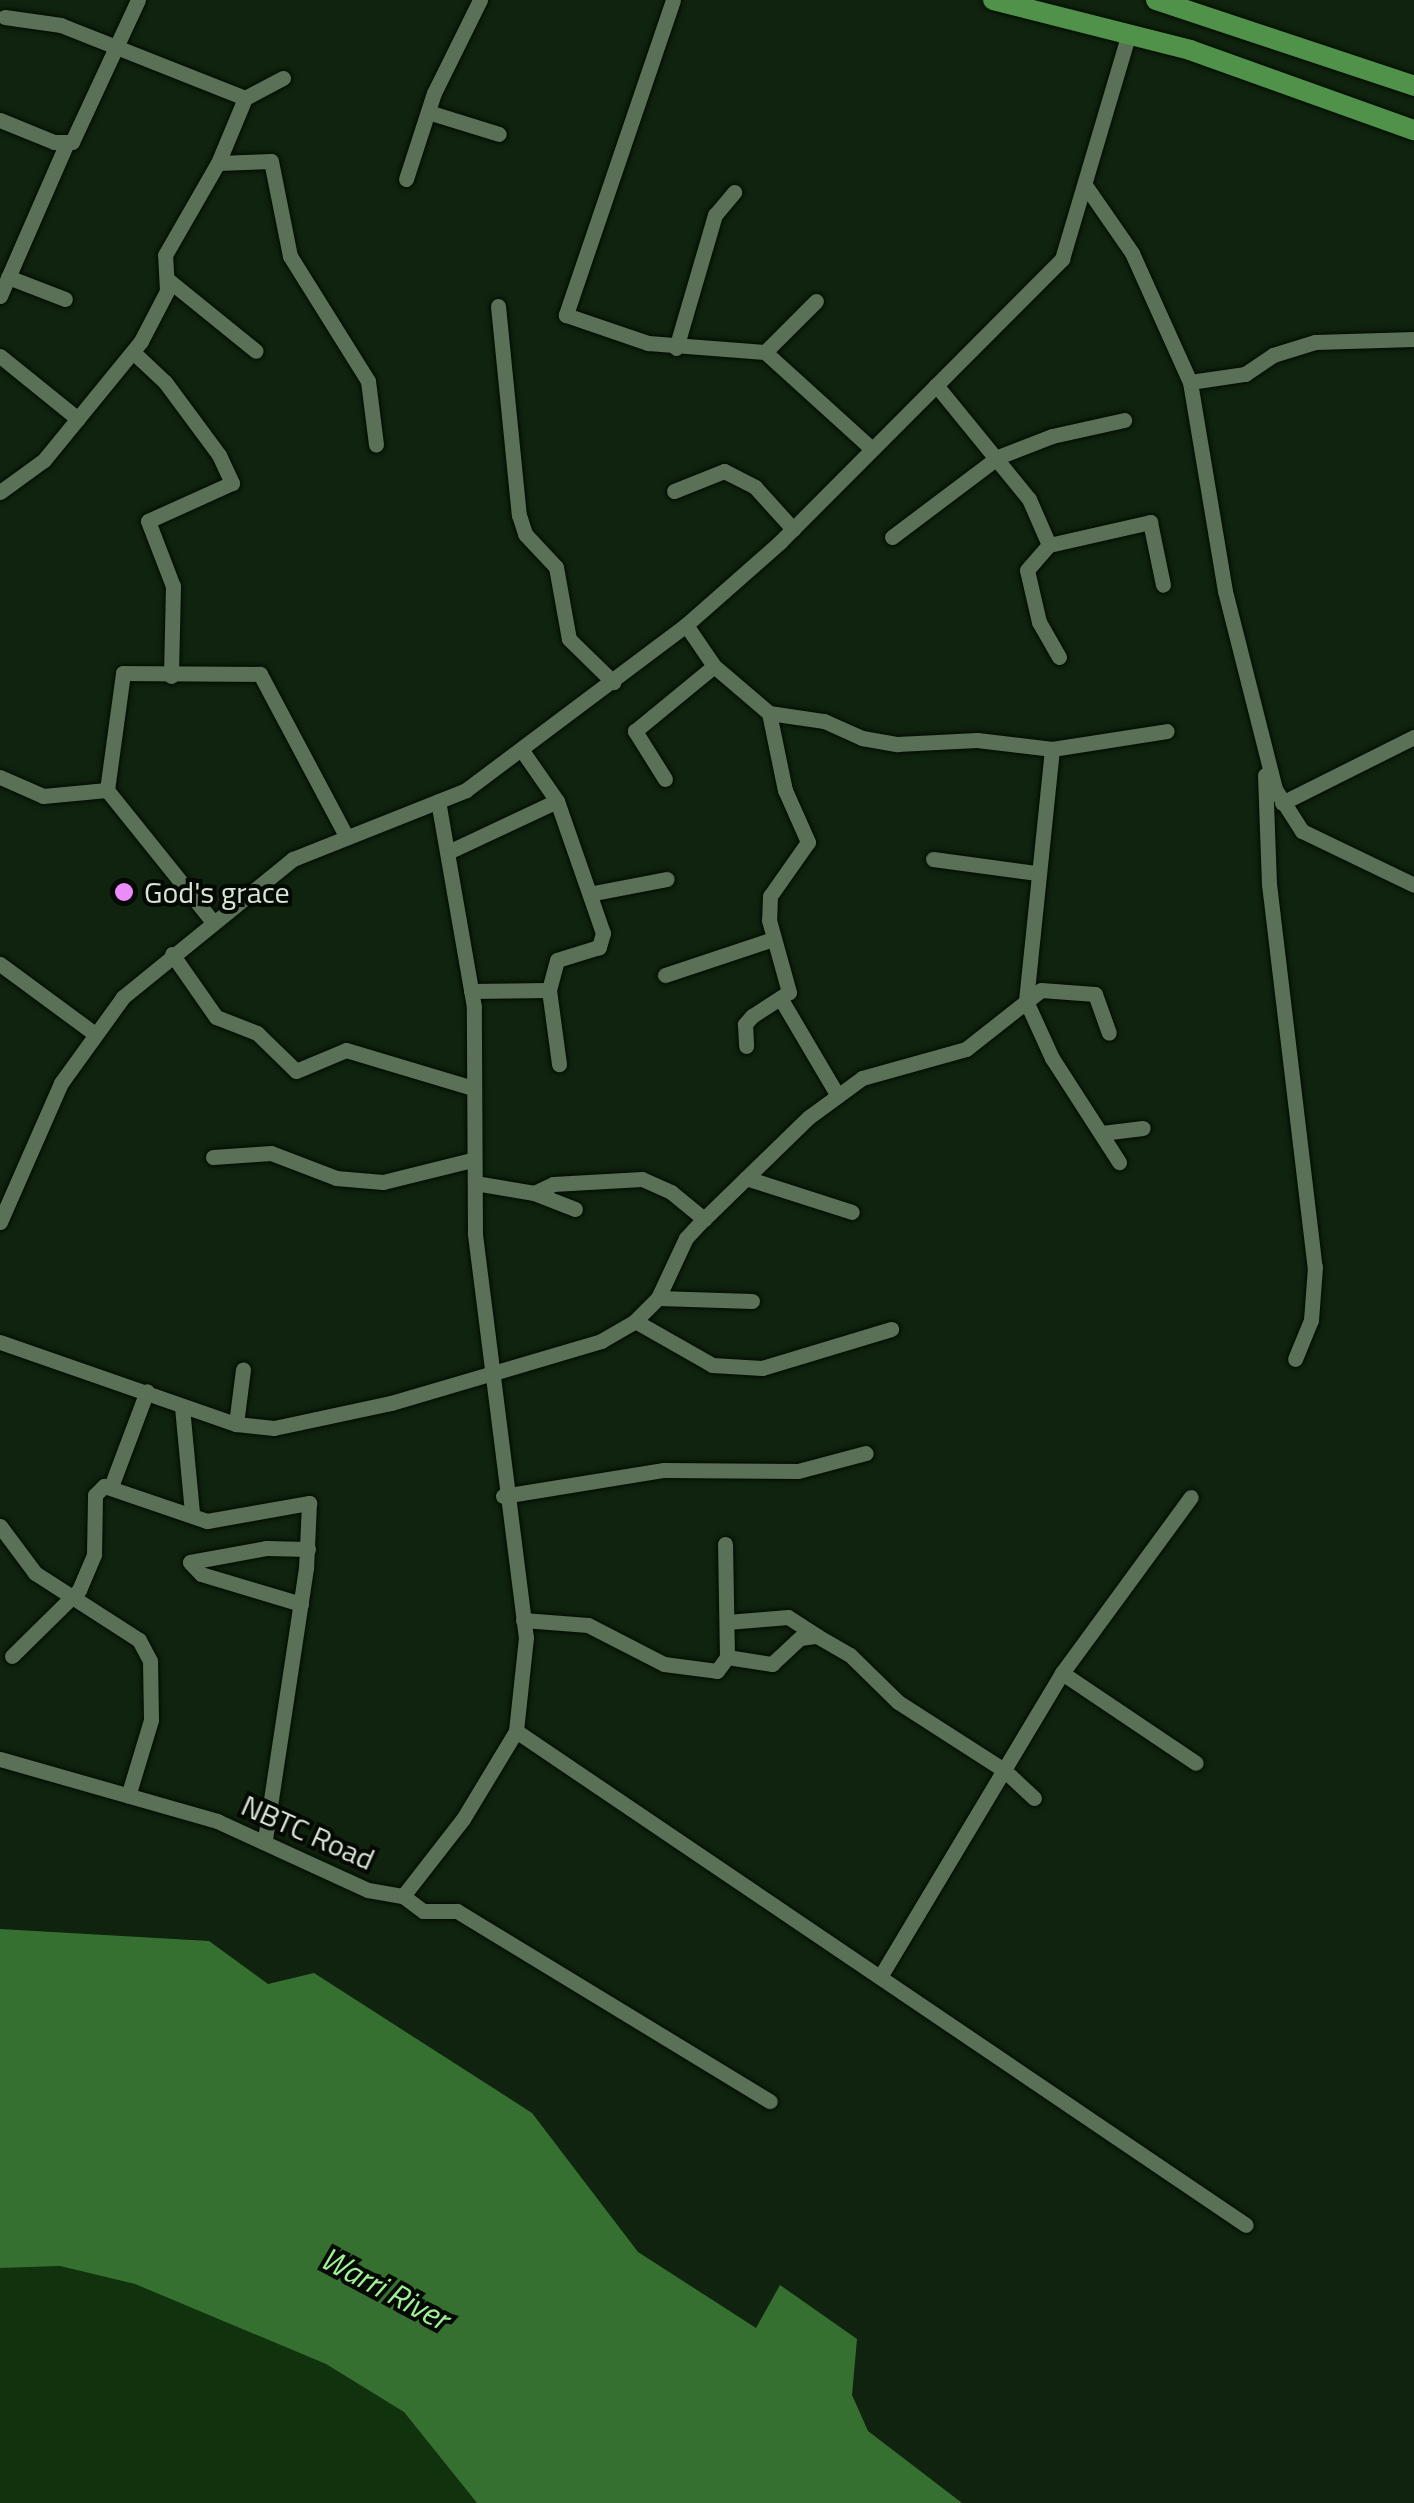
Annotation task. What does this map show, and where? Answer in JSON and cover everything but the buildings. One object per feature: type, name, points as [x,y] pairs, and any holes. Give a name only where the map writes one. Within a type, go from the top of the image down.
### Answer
[{"type":"main road","points":[[993,0],[1129,33],[1414,130]]},
{"type":"main road","points":[[1156,0],[1193,5],[1414,86]]},
{"type":"street","points":[[0,296],[66,145],[118,48],[138,0]]},
{"type":"street","points":[[406,179],[428,112],[480,0]]},
{"type":"street","points":[[673,0],[566,315],[619,336],[676,348],[766,352],[872,448]]},
{"type":"street","points":[[5,17],[61,25],[244,98]]},
{"type":"street","points":[[0,1222],[48,1109],[123,997],[293,859],[344,834],[438,800],[524,752],[686,625],[793,529],[1062,259],[1129,33]]},
{"type":"street","points":[[0,492],[28,475],[133,352],[167,278],[165,255],[218,163],[244,98],[283,78]]},
{"type":"street","points":[[428,112],[499,134]]},
{"type":"street","points":[[0,120],[66,145]]},
{"type":"street","points":[[218,163],[270,161],[290,256],[368,381],[376,444]]},
{"type":"street","points":[[1085,185],[1132,253],[1190,382],[1225,592],[1265,764],[1282,804],[1302,831],[1414,885]]},
{"type":"street","points":[[676,348],[715,214],[734,192]]},
{"type":"street","points":[[8,277],[66,299]]},
{"type":"street","points":[[167,278],[256,351]]},
{"type":"street","points":[[766,352],[816,301]]},
{"type":"street","points":[[498,306],[519,515],[525,534],[556,567],[569,638],[613,682]]},
{"type":"street","points":[[1190,382],[1245,374],[1273,355],[1315,342],[1414,339]]},
{"type":"street","points":[[133,352],[176,397],[232,483],[148,521],[173,586],[171,676]]},
{"type":"street","points":[[0,356],[78,419]]},
{"type":"street","points":[[936,385],[1029,499],[1049,545]]},
{"type":"street","points":[[892,537],[998,457],[1052,436],[1124,420]]},
{"type":"street","points":[[674,491],[724,470],[755,487],[793,529]]},
{"type":"street","points":[[1059,658],[1039,622],[1028,570],[1049,545],[1150,522],[1163,585]]},
{"type":"street","points":[[686,625],[714,666],[768,713],[824,721],[876,742],[977,740],[1052,749],[1166,731]]},
{"type":"street","points":[[665,779],[635,730],[714,666]]},
{"type":"street","points":[[212,922],[108,790],[123,674],[260,674],[344,834]]},
{"type":"street","points":[[746,1046],[745,1024],[789,992],[773,939],[770,896],[808,842],[785,790],[768,713]]},
{"type":"street","points":[[1282,804],[1414,737]]},
{"type":"street","points":[[1052,749],[1026,1001],[1052,1058],[1119,1162]]},
{"type":"street","points":[[524,752],[557,801],[594,893],[602,942],[557,960],[549,990],[559,1064]]},
{"type":"street","points":[[1265,764],[1269,884],[1315,1266],[1312,1320],[1294,1359]]},
{"type":"street","points":[[0,777],[43,796],[108,790]]},
{"type":"street","points":[[438,800],[471,990],[472,1160],[503,1496],[524,1620],[516,1731],[1246,2224]]},
{"type":"street","points":[[448,852],[557,801]]},
{"type":"street","points":[[933,859],[1037,873]]},
{"type":"street","points":[[594,893],[667,879]]},
{"type":"street","points":[[665,975],[773,939]]},
{"type":"street","points":[[172,954],[216,1016],[257,1034],[296,1071],[346,1050],[469,1087]]},
{"type":"street","points":[[0,964],[95,1034]]},
{"type":"street","points":[[471,990],[549,990]]},
{"type":"street","points":[[0,1342],[236,1424],[274,1428],[333,1419],[492,1369],[601,1341],[634,1321],[658,1298],[686,1238],[746,1178],[862,1078],[966,1049],[1042,990],[1095,994],[1109,1033]]},
{"type":"street","points":[[782,1000],[838,1096]]},
{"type":"street","points":[[1102,1133],[1144,1128]]},
{"type":"street","points":[[213,1157],[271,1153],[336,1178],[383,1182],[472,1160]]},
{"type":"street","points":[[746,1178],[852,1212]]},
{"type":"street","points":[[534,1193],[553,1184],[642,1179],[672,1192],[704,1219]]},
{"type":"street","points":[[475,1183],[534,1193],[575,1209]]},
{"type":"street","points":[[658,1298],[752,1301]]},
{"type":"street","points":[[634,1321],[712,1364],[762,1368],[792,1364],[891,1329]]},
{"type":"street","points":[[236,1424],[243,1370]]},
{"type":"street","points":[[12,1656],[70,1599],[94,1554],[95,1495],[112,1484],[147,1391]]},
{"type":"street","points":[[182,1407],[192,1512]]},
{"type":"street","points":[[503,1496],[664,1470],[816,1469],[866,1454]]},
{"type":"street","points":[[112,1484],[136,1499],[192,1512],[207,1522],[309,1503],[301,1604],[265,1840]]},
{"type":"street","points":[[880,1977],[1062,1674],[1191,1497]]},
{"type":"street","points":[[0,1526],[35,1573],[70,1599],[140,1640],[150,1661],[151,1720],[128,1796]]},
{"type":"street","points":[[524,1620],[588,1625],[664,1664],[718,1677],[727,1657],[725,1544]]},
{"type":"street","points":[[301,1604],[201,1574],[190,1562],[266,1548],[308,1549]]},
{"type":"street","points":[[727,1622],[788,1618],[850,1655],[898,1702],[1004,1770],[1034,1798]]},
{"type":"street","points":[[727,1657],[772,1664],[800,1638],[817,1636]]},
{"type":"street","points":[[1062,1674],[1196,1763]]},
{"type":"street","name":"NBTC Road","points":[[0,1759],[265,1840],[368,1890],[403,1896],[463,1819],[516,1731]]},
{"type":"street","points":[[403,1896],[423,1911],[457,1911],[770,2101]]},
{"type":"shaded area","points":[[60,2266],[135,2284],[326,2364],[404,2412],[477,2503],[0,2503],[0,2268]]},
{"type":"water","name":"Warri River","points":[[0,1929],[209,1941],[268,1984],[314,1973],[532,2113],[638,2252],[756,2328],[780,2285],[857,2339],[852,2395],[868,2431],[962,2503],[477,2503],[404,2412],[326,2364],[135,2284],[60,2266],[0,2268]]},
{"type":"place","name":"God's grace","points":[[124,892]]}]
